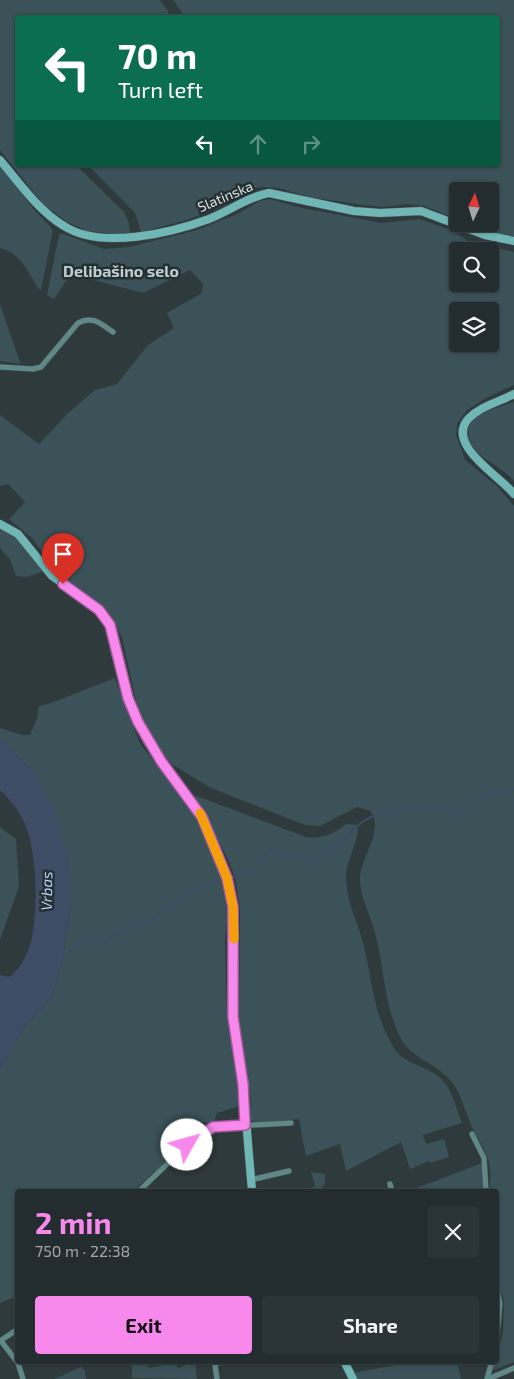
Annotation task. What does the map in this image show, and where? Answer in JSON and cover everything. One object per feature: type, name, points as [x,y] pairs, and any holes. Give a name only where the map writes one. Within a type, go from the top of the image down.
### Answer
[{"type":"street","name":"Slatinska","points":[[0,160],[27,192],[65,227],[84,234],[101,237],[136,237],[173,229],[209,219],[244,201],[269,193],[354,211],[380,213],[422,211],[485,235],[514,241]]},
{"type":"street","points":[[0,367],[33,369],[41,367],[78,323],[85,319],[98,321],[112,332]]},
{"type":"street","points":[[514,394],[491,404],[468,419],[463,436],[465,445],[471,453],[506,484],[514,494]]},
{"type":"street","points":[[0,524],[18,534],[53,577],[105,616],[113,634],[128,698],[138,722],[161,761],[202,817],[227,880],[233,907],[233,1017],[243,1084],[252,1189]]},
{"type":"street","points":[[141,1189],[206,1130],[220,1126],[291,1124]]},
{"type":"street","points":[[472,1134],[484,1158],[486,1189]]},
{"type":"street","points":[[250,1181],[289,1171]]},
{"type":"street","points":[[390,1184],[391,1189]]},
{"type":"street","points":[[499,1305],[499,1324]]},
{"type":"street","points":[[15,1331],[0,1341],[15,1359]]},
{"type":"street","points":[[18,1364],[23,1379]]},
{"type":"street","points":[[216,1364],[215,1365],[217,1379]]},
{"type":"street","points":[[345,1364],[352,1379]]},
{"type":"street","points":[[488,1379],[491,1364]]},
{"type":"street","points":[[488,1379],[514,1368]]},
{"type":"shaded area","points":[[0,0],[160,0],[169,15],[15,15],[15,167],[78,167],[124,212],[129,223],[130,233],[124,235],[87,231],[67,222],[43,204],[0,150]]},
{"type":"shaded area","points":[[173,0],[514,0],[514,237],[490,232],[499,232],[499,182],[449,182],[449,216],[424,206],[406,204],[385,207],[363,205],[310,197],[278,188],[255,188],[225,205],[187,220],[141,232],[135,213],[90,167],[500,167],[500,15],[184,15]]},
{"type":"shaded area","points":[[0,165],[32,207],[53,230],[41,290],[18,258],[7,250],[0,248]]},
{"type":"shaded area","points":[[270,199],[302,208],[382,223],[420,219],[448,229],[449,232],[453,232],[472,242],[449,242],[449,292],[499,292],[499,248],[514,252],[514,385],[488,397],[467,410],[457,424],[456,435],[465,460],[498,487],[514,506],[514,1362],[494,1370],[492,1367],[494,1364],[499,1364],[504,1300],[499,1288],[499,1189],[489,1189],[490,1167],[488,1158],[472,1128],[457,1089],[445,1075],[408,1048],[402,1041],[393,1020],[386,994],[377,939],[362,896],[360,883],[362,868],[374,835],[374,819],[371,811],[357,807],[320,826],[305,825],[211,788],[173,765],[152,744],[140,719],[122,638],[113,621],[102,607],[74,586],[52,566],[32,538],[9,519],[25,502],[8,484],[0,486],[0,415],[39,444],[66,415],[95,390],[117,384],[148,345],[174,328],[167,313],[202,293],[203,284],[190,270],[143,293],[71,274],[54,299],[47,295],[59,235],[61,233],[104,249],[129,247],[197,230],[237,214],[260,201]]},
{"type":"shaded area","points":[[0,305],[15,349],[21,364],[0,361]]},
{"type":"shaded area","points":[[514,402],[514,481],[483,457],[472,446],[467,436],[468,427],[473,420],[491,410]]},
{"type":"shaded area","points":[[0,528],[16,538],[44,571],[27,577],[16,576],[10,559],[0,548]]},
{"type":"shaded area","points":[[115,678],[140,744],[192,808],[222,878],[228,916],[225,940],[227,1015],[241,1100],[237,1107],[217,1113],[214,1122],[202,1123],[191,1131],[194,1136],[135,1189],[15,1189],[15,1297],[0,1303],[0,1069],[25,1026],[52,997],[63,957],[71,902],[34,773],[0,738],[0,728],[22,735],[30,735],[37,718],[39,706]]},
{"type":"shaded area","points":[[194,795],[306,837],[328,835],[346,824],[358,825],[357,838],[348,864],[346,885],[349,901],[366,954],[373,994],[386,1034],[394,1048],[402,1057],[435,1074],[449,1090],[462,1123],[423,1135],[426,1144],[444,1139],[449,1157],[430,1163],[429,1161],[410,1169],[401,1142],[346,1171],[340,1144],[306,1156],[299,1119],[257,1123],[250,1120],[251,1100],[239,1022],[240,908],[236,882],[229,861]]},
{"type":"shaded area","points":[[0,827],[16,839],[19,886],[0,940]]},
{"type":"shaded area","points":[[482,1163],[485,1182],[483,1189],[417,1188]]},
{"type":"shaded area","points":[[311,1172],[325,1174],[325,1183],[321,1189],[308,1189],[315,1186]]},
{"type":"shaded area","points":[[132,1364],[147,1364],[148,1368],[176,1364],[178,1368],[186,1364],[195,1364],[197,1379],[132,1378]]},
{"type":"shaded area","points":[[402,1364],[458,1364],[461,1379],[357,1379],[353,1373]]},
{"type":"shaded area","points":[[81,1367],[85,1371],[86,1379],[54,1379]]},
{"type":"water","name":"Vrbas","points":[[0,738],[34,773],[54,810],[68,857],[71,902],[63,957],[52,997],[25,1026],[0,1069],[0,975],[10,977],[18,969],[27,954],[34,925],[36,895],[32,849],[25,824],[11,801],[0,790]]},
{"type":"waterway","points":[[229,878],[255,870],[271,849],[304,860],[318,858],[333,849],[367,819],[380,814],[427,806],[459,813],[469,810],[485,796],[514,789]]},
{"type":"waterway","points":[[63,954],[70,953],[78,944],[84,944],[96,939],[103,943],[131,924],[149,923],[181,897],[215,881],[224,879]]},
{"type":"slow traffic","points":[[200,813],[227,878],[233,907],[234,939]]},
{"type":"district","name":"Delibašino selo","points":[[121,270]]},
{"type":"route","points":[[63,584],[93,604],[105,616],[113,634],[128,698],[138,722],[147,741],[202,817],[227,878],[233,907],[233,1017],[243,1084],[245,1125],[213,1127],[206,1130],[187,1145]]}]
